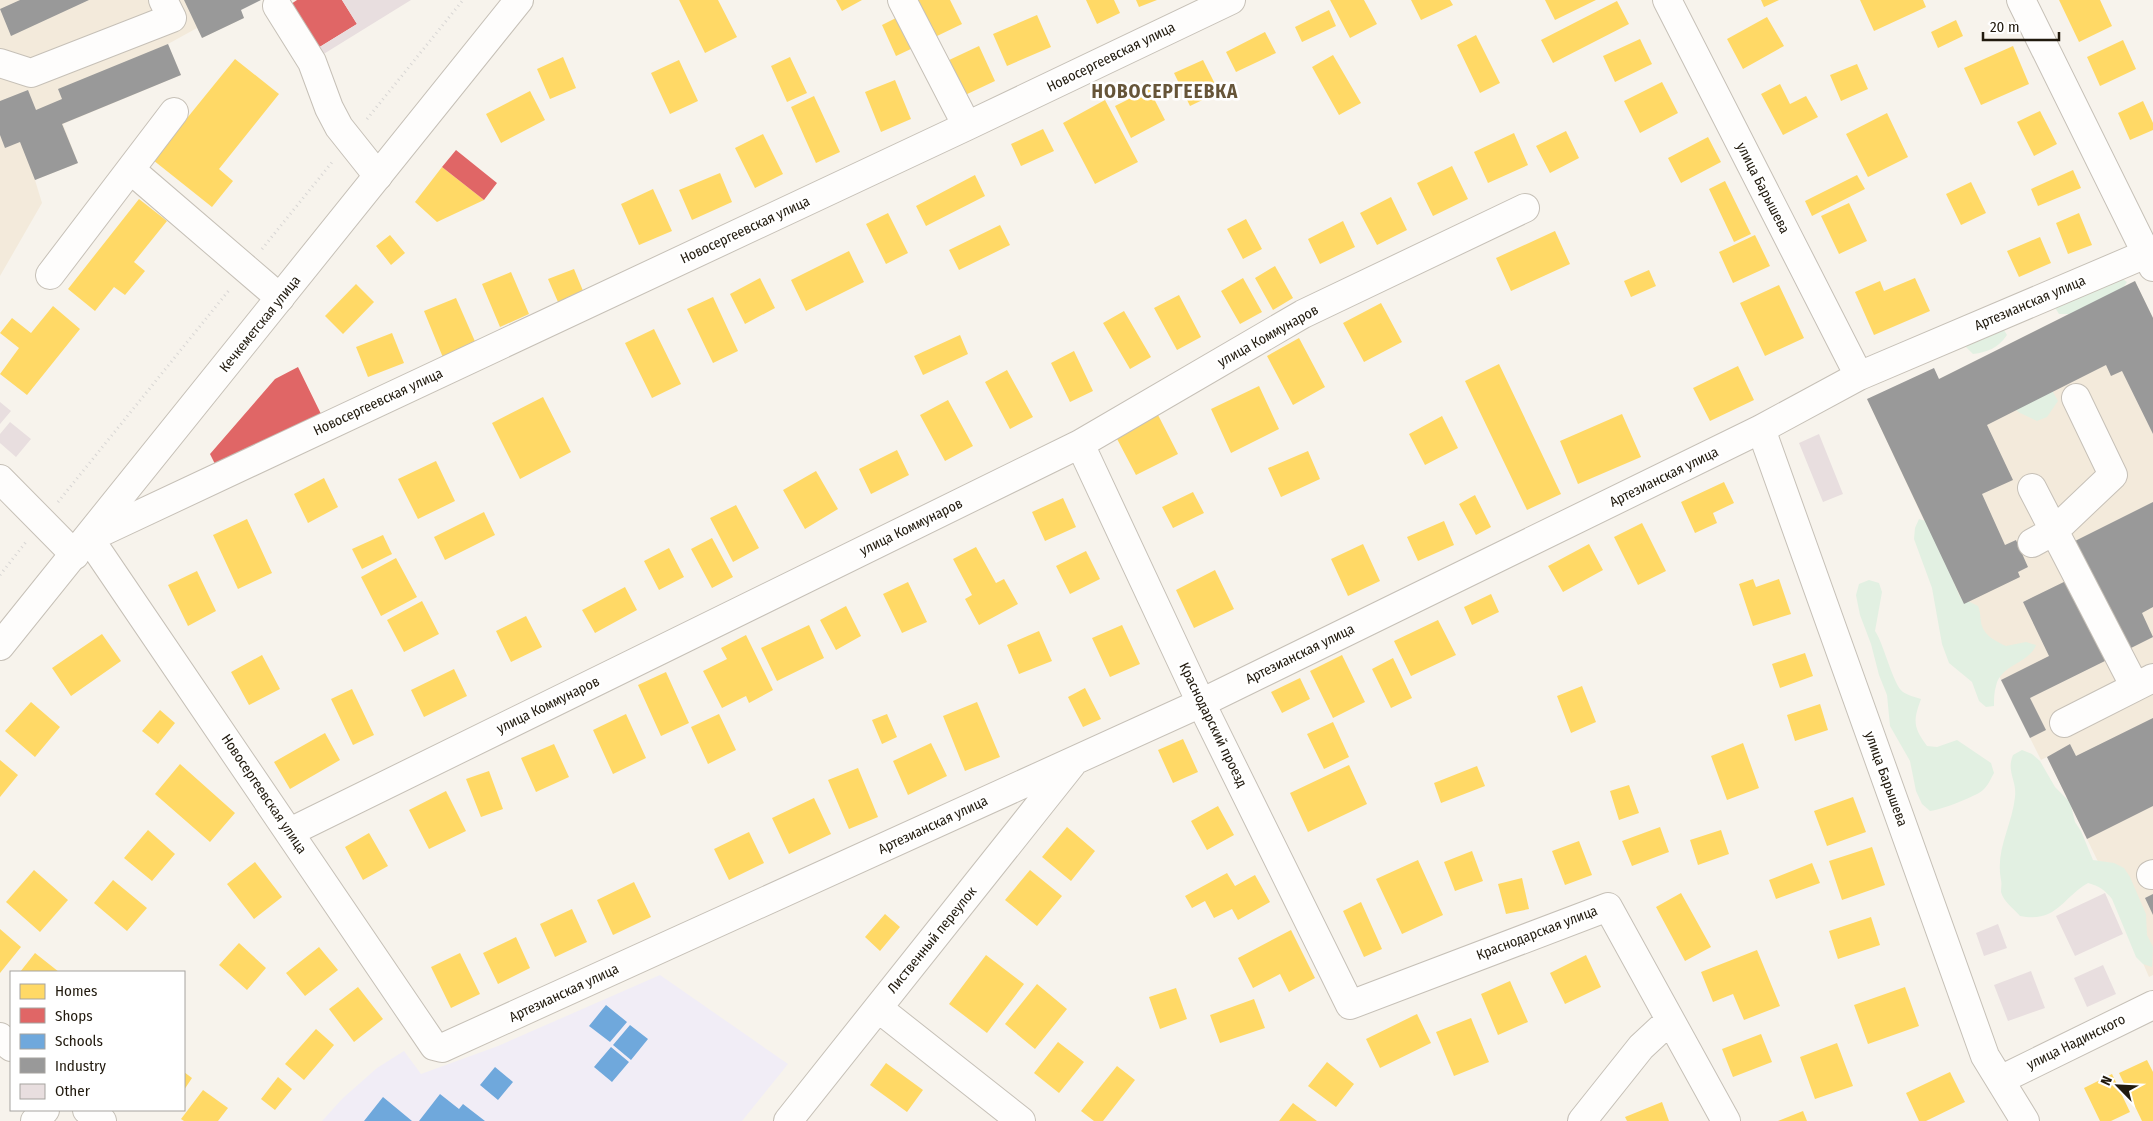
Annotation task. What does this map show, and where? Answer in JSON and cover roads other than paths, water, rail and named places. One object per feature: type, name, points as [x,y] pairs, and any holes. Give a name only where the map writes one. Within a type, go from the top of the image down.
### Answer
[{"type":"street","points":[[0,63],[32,73],[172,18],[163,0]]},
{"type":"street","name":"Кечкеметская улица","points":[[0,646],[519,0]]},
{"type":"street","points":[[902,0],[967,126]]},
{"type":"street","name":"Новосергеевская улица","points":[[442,1048],[434,1046],[290,832],[82,546],[1231,0]]},
{"type":"street","name":"улица Барышева","points":[[1668,0],[1859,376]]},
{"type":"street","points":[[2021,0],[2151,257]]},
{"type":"street","points":[[277,6],[312,62],[329,108],[339,127],[378,176]]},
{"type":"street","points":[[50,275],[174,112]]},
{"type":"street","points":[[131,170],[280,298]]},
{"type":"street","name":"улица Коммунаров","points":[[290,832],[1080,444],[1303,314],[1525,208]]},
{"type":"street","name":"Артезианская улица","points":[[442,1048],[1201,703],[1761,429],[1859,376],[2151,257]]},
{"type":"street","points":[[2043,537],[2113,475],[2076,398]]},
{"type":"street","name":"улица Барышева","points":[[1761,429],[1985,1056],[2025,1121]]},
{"type":"street","name":"Краснодарский проезд","points":[[1080,444],[1201,703],[1350,1005]]},
{"type":"street","points":[[0,479],[82,546]]},
{"type":"street","points":[[2032,488],[2043,537],[2144,683],[2064,723]]},
{"type":"street","name":"Лиственный переулок","points":[[788,1121],[1076,759]]},
{"type":"street","name":"Краснодарская улица","points":[[1350,1005],[1608,907],[1726,1121]]},
{"type":"street","name":"улица Надинского","points":[[2000,1080],[2153,1005]]},
{"type":"street","points":[[878,1008],[1021,1121]]},
{"type":"street","points":[[1582,1121],[1641,1047],[1670,1020]]},
{"type":"street","points":[[0,1037],[10,1046]]},
{"type":"street","points":[[36,1121],[44,1111]]},
{"type":"street","points":[[88,1111],[102,1121]]},
{"type":"district","name":"НОВОСЕРГЕЕВКА","points":[[1165,91]]}]
